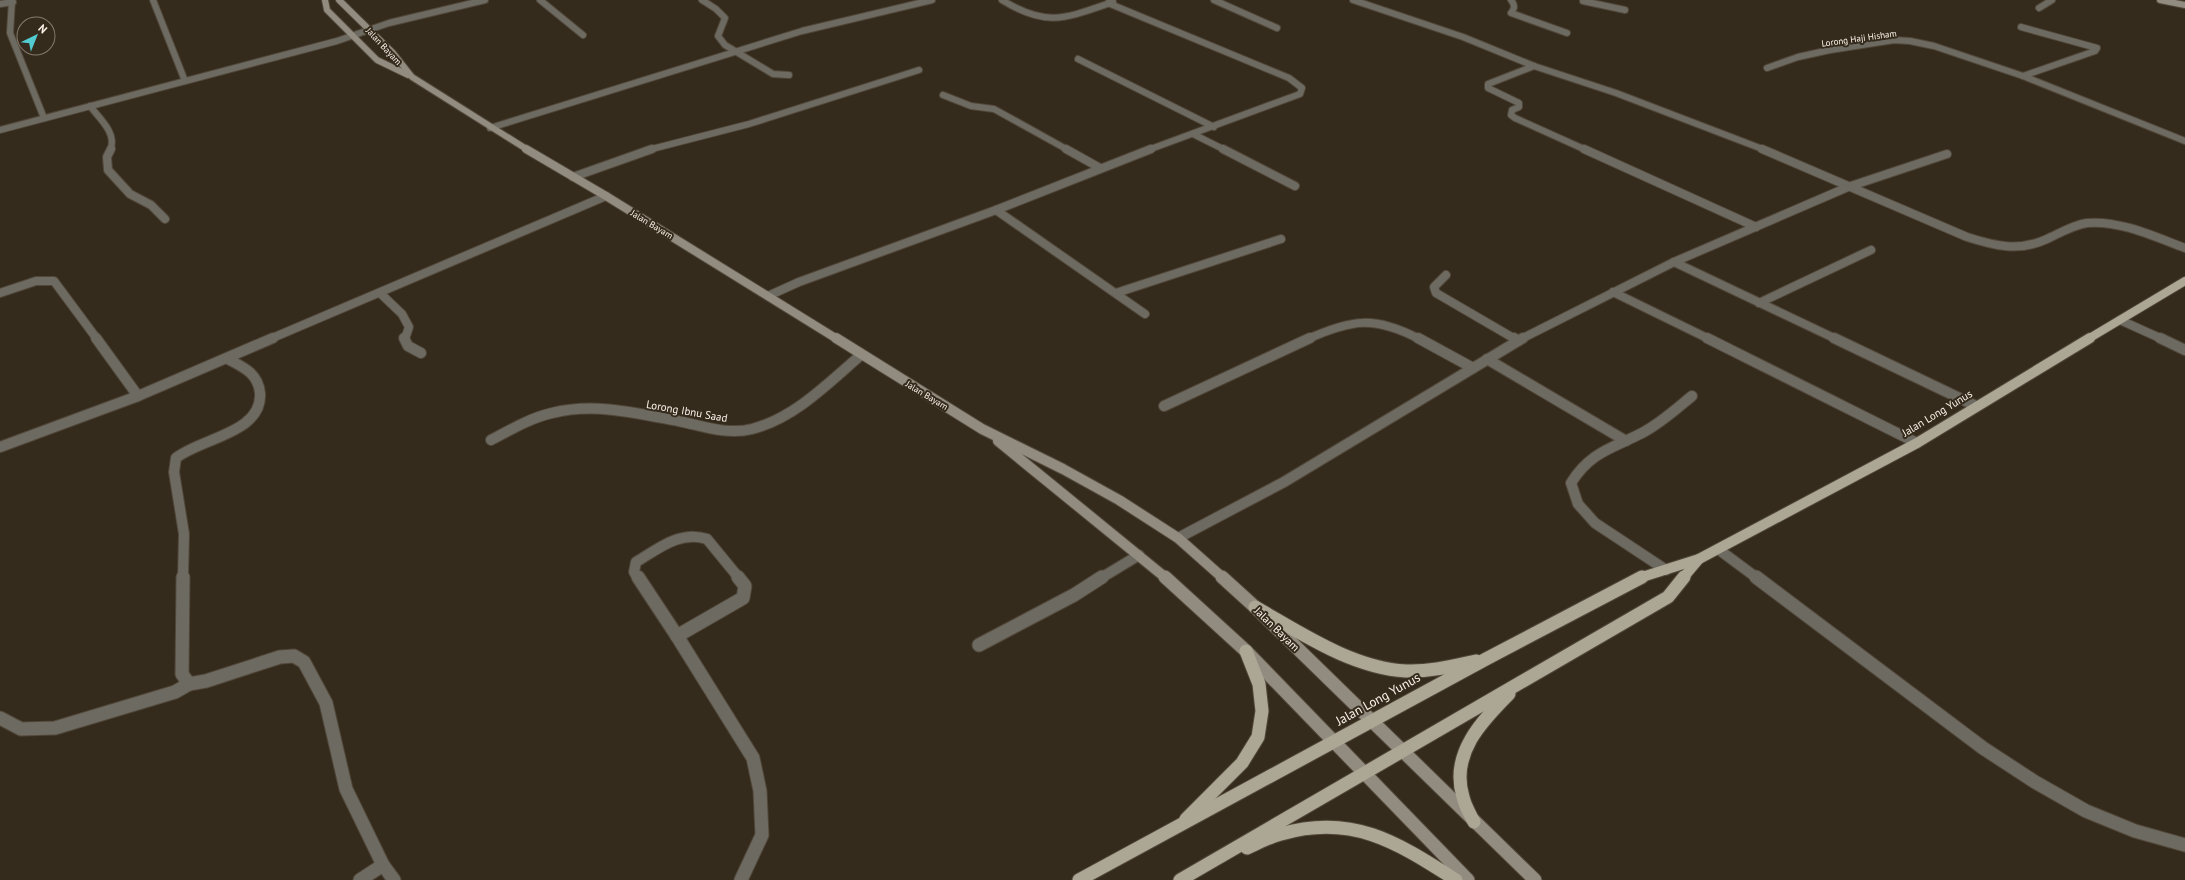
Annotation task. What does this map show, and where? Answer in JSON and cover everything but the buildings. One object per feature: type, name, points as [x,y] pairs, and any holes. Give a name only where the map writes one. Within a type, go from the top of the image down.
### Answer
[{"type":"main road","points":[[325,0],[327,10],[351,36],[377,60],[412,77]]},
{"type":"main road","name":"Jalan Bayam","points":[[339,0],[369,29],[412,77],[490,128],[606,196],[982,429],[1063,469],[1119,500],[1178,538],[1255,607],[1534,880]]},
{"type":"main road","points":[[2160,0],[2185,5]]},
{"type":"main road","name":"Jalan Long Yunus","points":[[1079,880],[1486,659],[1640,578],[1699,560],[1917,443],[2185,281]]},
{"type":"main road","name":"Jalan Bayam","points":[[982,429],[1139,555],[1246,651],[1468,880]]},
{"type":"main road","name":"Jalan Long Yunus","points":[[1180,880],[1668,598],[1699,560]]},
{"type":"main road","points":[[1255,607],[1338,650],[1368,663],[1397,670],[1424,671],[1486,659]]},
{"type":"main road","points":[[1178,827],[1242,762],[1258,737],[1262,711],[1259,684],[1246,651]]},
{"type":"main road","points":[[1474,822],[1462,794],[1460,775],[1462,752],[1473,734],[1491,712],[1519,685]]},
{"type":"main road","points":[[1208,864],[1281,834],[1326,827],[1360,830],[1404,847],[1456,880]]},
{"type":"street","points":[[153,0],[185,80]]},
{"type":"street","points":[[0,130],[351,36],[369,29],[485,0]]},
{"type":"street","points":[[540,0],[584,35]]},
{"type":"street","points":[[702,0],[716,9],[725,18],[718,36],[725,45],[773,74],[789,75]]},
{"type":"street","points":[[490,128],[802,31],[932,0]]},
{"type":"street","points":[[1002,0],[1029,15],[1042,19],[1060,17],[1108,4],[1117,0]]},
{"type":"street","points":[[1214,0],[1277,28]]},
{"type":"street","points":[[1353,0],[1463,37],[1534,66],[1616,93],[1736,138],[1967,237],[1995,245],[2015,248],[2031,246],[2076,226],[2094,223],[2118,226],[2185,248]]},
{"type":"street","points":[[1510,0],[1514,4],[1514,8],[1511,13],[1567,33]]},
{"type":"street","points":[[1583,0],[1625,10]]},
{"type":"street","points":[[2039,8],[2052,0]]},
{"type":"street","points":[[0,4],[13,1],[8,25],[10,33],[44,118]]},
{"type":"street","points":[[768,296],[799,282],[996,210],[1100,168],[1300,94],[1302,88],[1289,78],[1108,4]]},
{"type":"street","points":[[2020,27],[2088,44],[2097,48],[2095,51],[2023,76]]},
{"type":"street","name":"Lorong Haji Hisham","points":[[1767,68],[1798,57],[1894,40],[1910,41],[1934,46],[2023,76],[2185,141]]},
{"type":"street","points":[[1078,59],[1214,127]]},
{"type":"street","points":[[1534,66],[1490,82],[1487,86],[1519,103],[1519,107],[1512,110],[1511,114],[1515,118],[1756,227]]},
{"type":"street","points":[[573,177],[649,150],[749,124],[918,70]]},
{"type":"street","points":[[943,95],[971,106],[994,109],[1100,168]]},
{"type":"street","points":[[90,106],[110,132],[113,144],[107,157],[108,170],[130,194],[151,205],[165,219]]},
{"type":"street","points":[[1193,134],[1295,186]]},
{"type":"street","points":[[1178,538],[1284,482],[1518,341],[1612,292],[1674,262],[1848,187],[1947,154]]},
{"type":"street","points":[[0,447],[138,396],[606,196]]},
{"type":"street","points":[[996,210],[1145,314]]},
{"type":"street","points":[[1116,293],[1281,239]]},
{"type":"street","points":[[1759,303],[1872,250]]},
{"type":"street","points":[[1674,262],[1976,406]]},
{"type":"street","points":[[1446,275],[1434,287],[1436,294],[1518,341]]},
{"type":"street","points":[[0,293],[41,280],[54,280],[138,396]]},
{"type":"street","points":[[1612,292],[1917,443]]},
{"type":"street","points":[[380,293],[402,314],[409,327],[404,338],[408,346],[421,353]]},
{"type":"street","points":[[2120,320],[2185,350]]},
{"type":"street","points":[[1164,406],[1315,336],[1346,324],[1375,322],[1398,328],[1473,368]]},
{"type":"street","name":"Lorong Ibnu Saad","points":[[491,440],[520,425],[552,412],[584,408],[619,410],[725,431],[750,430],[773,422],[793,410],[861,354]]},
{"type":"street","points":[[189,684],[182,674],[184,534],[174,472],[176,458],[181,453],[236,430],[254,416],[260,404],[260,386],[256,377],[228,358]]},
{"type":"street","points":[[1488,359],[1626,441]]},
{"type":"street","points":[[1666,570],[1595,523],[1578,504],[1571,483],[1577,470],[1595,453],[1626,441],[1655,425],[1692,396]]},
{"type":"street","points":[[677,636],[742,598],[745,586],[707,539],[700,536],[690,535],[681,538],[636,562],[634,572],[677,636],[753,758],[760,791],[762,835],[741,880]]},
{"type":"street","points":[[1718,549],[1983,748],[2035,782],[2086,811],[2135,831],[2185,845]]},
{"type":"street","points":[[979,645],[1074,595],[1139,555]]},
{"type":"street","points":[[0,718],[21,729],[55,728],[175,692],[189,684],[206,681],[280,657],[294,656],[304,662],[326,703],[346,789],[383,865],[394,880]]},
{"type":"street","points":[[360,880],[383,865]]}]
